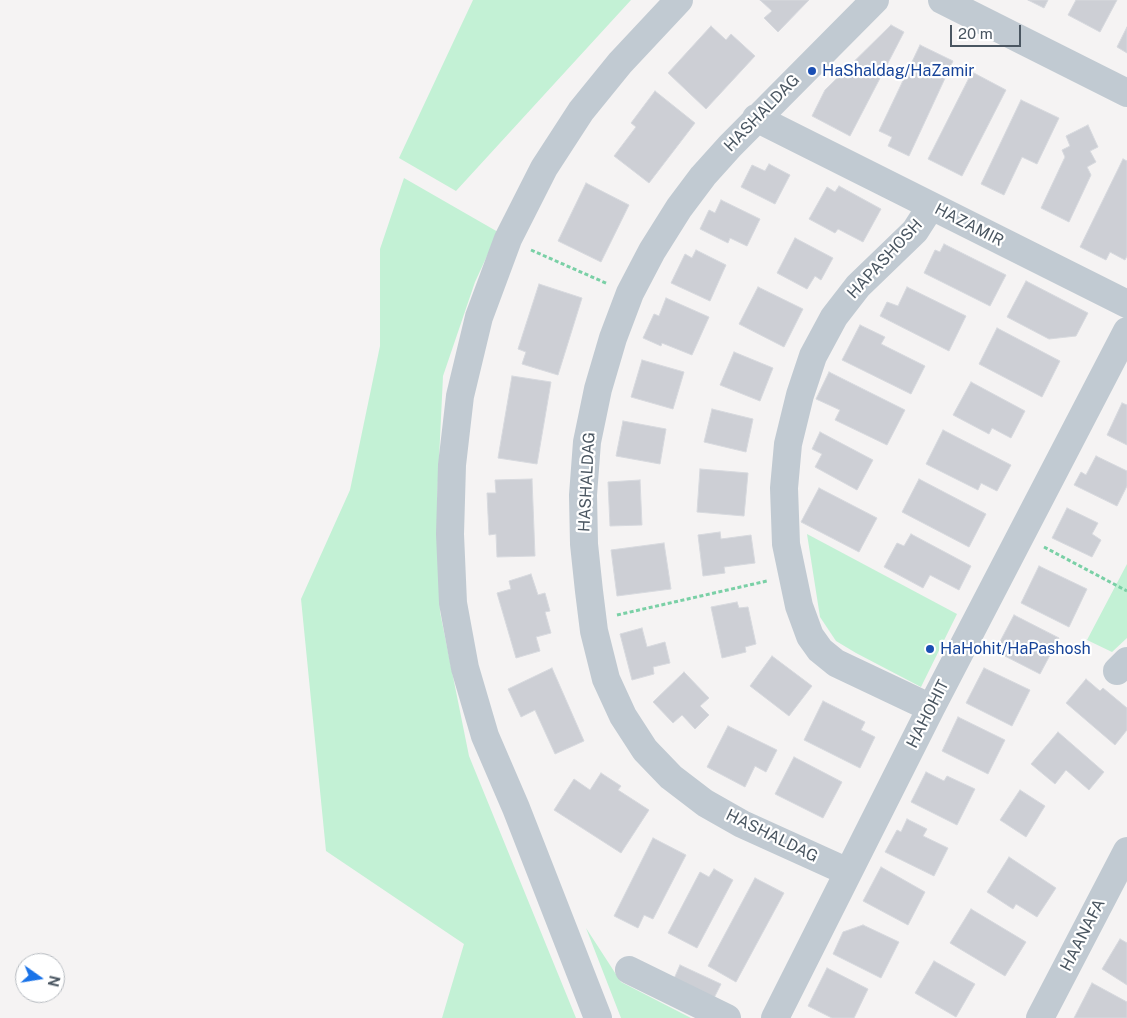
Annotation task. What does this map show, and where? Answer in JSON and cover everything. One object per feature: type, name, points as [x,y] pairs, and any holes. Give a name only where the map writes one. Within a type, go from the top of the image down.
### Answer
[{"type":"street","points":[[598,1018],[486,736],[465,668],[453,603],[450,534],[452,465],[460,396],[479,317],[508,240],[544,168],[581,111],[620,63],[679,0]]},
{"type":"street","name":"HASHALDAG","points":[[848,872],[742,824],[705,803],[671,777],[645,750],[623,716],[606,679],[592,620],[584,544],[583,495],[586,442],[612,338],[630,293],[652,251],[702,176],[756,118],[875,0]]},
{"type":"street","points":[[942,0],[1127,93]]},
{"type":"street","name":"HAZAMIR","points":[[756,118],[1127,304]]},
{"type":"street","name":"HAPASHOSH","points":[[931,206],[914,231],[858,286],[834,317],[813,356],[800,395],[788,444],[784,488],[786,544],[799,606],[810,636],[820,650],[836,663],[931,708]]},
{"type":"street","name":"HAHOHIT","points":[[775,1018],[931,708],[1127,332]]},
{"type":"street","name":"HAANAFA","points":[[1040,1018],[1127,851]]},
{"type":"street","points":[[629,970],[727,1018]]},
{"type":"path","points":[[508,240],[630,293]]},
{"type":"path","points":[[1021,535],[1127,591]]},
{"type":"path","points":[[592,620],[793,576]]},
{"type":"green space","points":[[473,0],[631,0],[456,191],[399,158]]},
{"type":"green space","points":[[404,178],[498,232],[475,282],[443,376],[437,501],[440,612],[469,756],[576,1018],[442,1018],[464,944],[326,851],[301,599],[350,490],[380,346],[380,249]]},
{"type":"green space","points":[[807,534],[957,614],[921,687],[836,641],[820,617]]},
{"type":"green space","points":[[1127,564],[1127,638],[1112,652],[1087,640]]},
{"type":"green space","points":[[586,928],[621,982],[691,1018],[621,1018]]},
{"type":"building","points":[[760,0],[809,0],[778,32],[764,18],[772,11]]},
{"type":"building","points":[[1028,0],[1048,0],[1044,8]]},
{"type":"building","points":[[1076,0],[1117,0],[1100,32],[1068,15]]},
{"type":"building","points":[[891,25],[904,32],[850,136],[812,116],[825,90]]},
{"type":"building","points":[[711,26],[726,40],[731,34],[755,56],[706,109],[668,73]]},
{"type":"building","points":[[1127,27],[1127,53],[1117,47]]},
{"type":"building","points":[[920,45],[953,61],[909,156],[888,146],[892,137],[879,131]]},
{"type":"building","points":[[972,72],[1006,90],[962,176],[928,159]]},
{"type":"building","points":[[655,91],[695,123],[649,183],[614,156],[636,127],[631,123]]},
{"type":"building","points":[[1021,100],[1059,118],[1037,164],[1022,157],[1004,195],[981,184]]},
{"type":"building","points":[[1088,125],[1098,147],[1090,151],[1096,162],[1087,167],[1091,175],[1069,222],[1041,208],[1065,157],[1062,150],[1070,146],[1066,136]]},
{"type":"building","points":[[1123,159],[1127,161],[1127,256],[1125,260],[1110,252],[1106,260],[1080,247]]},
{"type":"building","points":[[769,164],[790,175],[775,204],[741,187],[752,165],[765,171]]},
{"type":"building","points":[[586,183],[629,205],[601,262],[558,241]]},
{"type":"building","points":[[839,186],[881,209],[863,242],[838,229],[835,233],[809,219],[827,187],[835,192]]},
{"type":"building","points":[[721,200],[760,219],[747,246],[730,238],[728,243],[700,229],[709,210],[715,213]]},
{"type":"building","points":[[795,238],[833,258],[821,280],[815,276],[807,289],[777,273]]},
{"type":"building","points":[[944,244],[1006,275],[990,306],[924,273],[935,250],[940,252]]},
{"type":"building","points":[[696,250],[726,265],[710,301],[671,283],[685,254],[692,258]]},
{"type":"building","points":[[1026,281],[1088,313],[1076,336],[1049,339],[1007,317]]},
{"type":"building","points":[[539,284],[582,298],[558,375],[522,364],[526,352],[518,349]]},
{"type":"building","points":[[758,287],[803,309],[784,347],[739,324]]},
{"type":"building","points":[[907,287],[966,316],[949,351],[880,316],[887,302],[898,306]]},
{"type":"building","points":[[666,298],[709,317],[692,355],[662,343],[661,346],[643,338],[654,314],[659,316]]},
{"type":"building","points":[[860,325],[885,337],[881,344],[925,366],[911,394],[842,360]]},
{"type":"building","points":[[997,328],[1060,361],[1042,397],[979,364]]},
{"type":"building","points":[[734,352],[773,368],[760,401],[720,385]]},
{"type":"building","points":[[642,360],[684,372],[673,409],[631,397]]},
{"type":"building","points":[[829,372],[905,410],[887,445],[835,420],[840,410],[816,399]]},
{"type":"building","points":[[512,376],[551,382],[537,464],[498,458]]},
{"type":"building","points":[[971,382],[1025,411],[1011,438],[992,428],[989,434],[953,415]]},
{"type":"building","points":[[1122,403],[1127,405],[1127,445],[1107,435]]},
{"type":"building","points":[[712,409],[753,419],[746,452],[704,442]]},
{"type":"building","points":[[623,421],[666,429],[660,464],[616,456]]},
{"type":"building","points":[[943,430],[1011,465],[997,491],[981,483],[978,490],[926,464]]},
{"type":"building","points":[[820,432],[873,460],[857,490],[815,467],[822,454],[812,449]]},
{"type":"building","points":[[1096,456],[1127,471],[1127,486],[1117,506],[1074,485],[1081,472],[1086,475]]},
{"type":"building","points":[[700,469],[748,473],[744,516],[697,512]]},
{"type":"building","points":[[532,479],[535,556],[497,557],[496,534],[489,535],[487,493],[496,493],[495,480]]},
{"type":"building","points":[[919,479],[986,514],[969,547],[902,512]]},
{"type":"building","points":[[640,480],[642,525],[610,526],[608,482]]},
{"type":"building","points":[[819,488],[877,518],[859,552],[801,522]]},
{"type":"building","points":[[1067,508],[1098,523],[1092,534],[1101,540],[1092,557],[1052,538]]},
{"type":"building","points":[[720,532],[721,539],[751,535],[755,563],[724,567],[725,573],[703,576],[698,535]]},
{"type":"building","points":[[911,534],[971,566],[959,590],[930,575],[923,588],[884,567],[897,543],[904,546]]},
{"type":"building","points":[[664,543],[671,589],[617,596],[611,550]]},
{"type":"building","points":[[1039,566],[1087,589],[1069,627],[1021,603]]},
{"type":"building","points":[[531,574],[538,595],[545,593],[550,611],[545,612],[551,633],[536,637],[540,651],[516,658],[497,593],[511,589],[509,581]]},
{"type":"building","points":[[737,602],[739,608],[748,607],[756,644],[745,647],[746,652],[722,658],[711,607]]},
{"type":"building","points":[[1014,615],[1059,638],[1040,674],[995,651]]},
{"type":"building","points":[[642,628],[647,647],[665,642],[670,663],[653,667],[654,674],[632,680],[620,634]]},
{"type":"building","points":[[772,656],[812,686],[789,716],[750,686]]},
{"type":"building","points":[[552,668],[584,741],[555,754],[535,710],[521,717],[508,689]]},
{"type":"building","points":[[984,668],[1030,690],[1012,726],[966,703]]},
{"type":"building","points":[[684,672],[709,698],[700,706],[709,715],[695,729],[682,715],[673,723],[653,702]]},
{"type":"building","points":[[1086,679],[1100,691],[1103,688],[1127,708],[1127,730],[1115,745],[1066,703]]},
{"type":"building","points":[[823,701],[865,722],[861,730],[875,737],[860,768],[804,740]]},
{"type":"building","points":[[958,717],[1005,740],[988,774],[942,751]]},
{"type":"building","points":[[728,726],[777,750],[766,772],[755,766],[745,787],[707,767]]},
{"type":"building","points":[[1058,732],[1104,772],[1089,790],[1066,770],[1055,784],[1031,764]]},
{"type":"building","points":[[794,757],[842,782],[823,818],[775,794]]},
{"type":"building","points":[[926,772],[944,781],[947,776],[975,789],[957,825],[911,802]]},
{"type":"building","points":[[601,773],[621,786],[618,790],[649,810],[621,853],[554,810],[574,779],[590,790]]},
{"type":"building","points":[[1020,790],[1045,806],[1026,837],[1000,820]]},
{"type":"building","points":[[907,819],[927,829],[923,836],[948,848],[934,876],[885,852],[897,830],[901,832]]},
{"type":"building","points":[[653,838],[686,855],[653,919],[644,915],[638,928],[614,916]]},
{"type":"building","points":[[1009,857],[1056,888],[1037,917],[1016,904],[1013,909],[987,892]]},
{"type":"building","points":[[881,867],[925,892],[908,925],[863,901]]},
{"type":"building","points":[[714,869],[733,880],[697,948],[668,933],[700,872],[709,877]]},
{"type":"building","points":[[755,878],[784,893],[736,982],[708,966]]},
{"type":"building","points":[[971,909],[1026,942],[1005,976],[950,943]]},
{"type":"building","points":[[863,925],[899,942],[881,978],[833,954],[843,932]]},
{"type":"building","points":[[1120,939],[1127,943],[1127,985],[1102,969]]},
{"type":"building","points":[[934,961],[975,984],[956,1017],[915,993]]},
{"type":"building","points":[[680,965],[721,984],[713,1000],[673,981]]},
{"type":"building","points":[[827,968],[868,989],[854,1018],[832,1018],[808,1006]]},
{"type":"building","points":[[1092,983],[1127,1002],[1127,1018],[1074,1018]]},
{"type":"place","name":"HaShaldag/HaZamir","points":[[812,71]]},
{"type":"place","name":"HaHohit/HaPashosh","points":[[930,649]]}]
